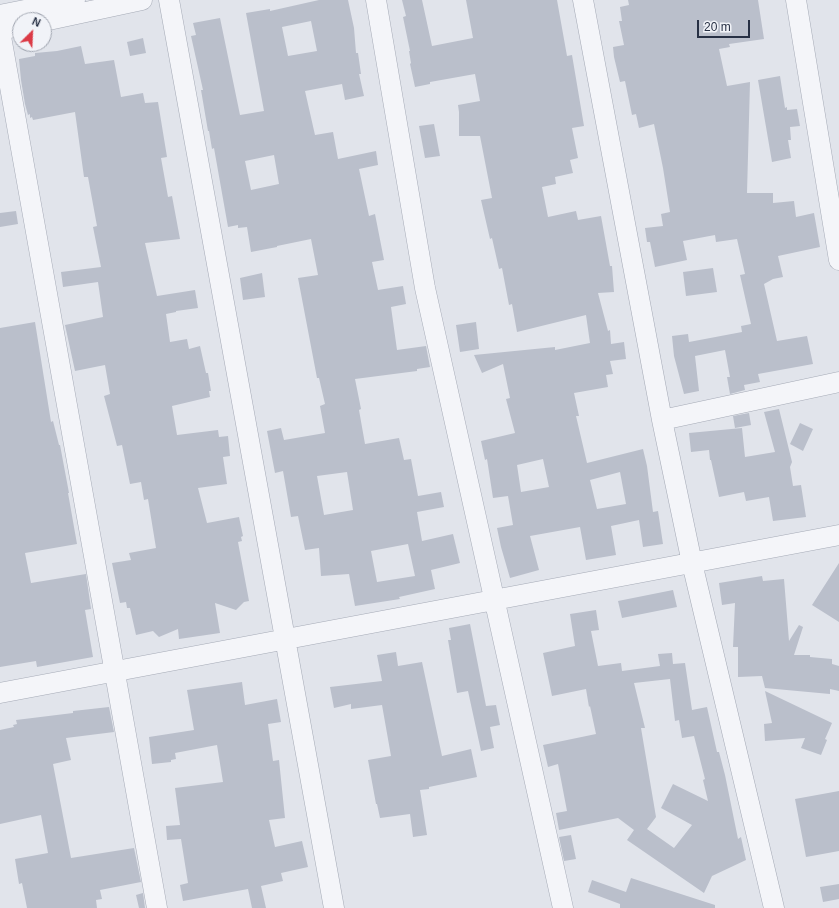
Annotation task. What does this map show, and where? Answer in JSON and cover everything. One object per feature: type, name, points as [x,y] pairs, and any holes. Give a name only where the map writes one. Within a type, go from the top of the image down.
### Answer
[{"type":"street","points":[[0,15],[75,0]]},
{"type":"street","points":[[52,19],[142,0]]},
{"type":"street","points":[[169,0],[334,908]]},
{"type":"street","points":[[376,0],[425,288],[563,908]]},
{"type":"street","points":[[583,0],[662,420],[692,563],[774,908]]},
{"type":"street","points":[[796,0],[839,260]]},
{"type":"street","points":[[12,28],[0,30],[116,671],[157,908]]},
{"type":"street","points":[[662,420],[839,382]]},
{"type":"street","points":[[0,693],[839,535]]},
{"type":"building","points":[[319,0],[348,0],[354,28],[356,53],[358,53],[361,74],[359,74],[364,96],[345,100],[342,84],[305,91],[315,135],[333,132],[338,159],[376,151],[378,165],[359,169],[369,216],[375,214],[384,260],[372,262],[378,290],[403,286],[406,304],[391,307],[397,350],[426,346],[430,367],[417,369],[417,371],[355,379],[361,409],[359,410],[365,444],[399,438],[404,460],[411,459],[418,496],[441,492],[444,507],[417,512],[422,541],[453,534],[460,563],[431,570],[435,589],[399,597],[400,599],[355,606],[349,574],[321,576],[319,548],[305,550],[298,516],[291,517],[283,471],[275,473],[267,431],[281,428],[284,440],[325,433],[320,406],[325,404],[319,378],[317,378],[298,278],[318,275],[311,239],[251,252],[247,227],[238,228],[238,225],[228,227],[214,148],[212,149],[208,131],[201,90],[203,90],[191,36],[196,35],[193,23],[220,18],[240,115],[264,111],[246,13],[270,9],[270,11]],"holes":[[[311,21],[317,51],[288,56],[282,27]],[[274,155],[279,184],[251,190],[245,161]],[[347,472],[353,510],[324,515],[317,476]],[[408,544],[415,576],[377,582],[371,551]]]},
{"type":"building","points":[[402,0],[422,0],[432,46],[473,38],[466,0],[557,0],[567,56],[572,55],[584,126],[572,128],[578,158],[570,160],[573,173],[555,177],[556,184],[542,187],[548,217],[576,211],[578,220],[601,216],[610,266],[612,266],[614,292],[598,293],[608,331],[610,330],[611,344],[624,342],[626,359],[610,361],[613,374],[606,375],[608,387],[574,393],[579,416],[576,416],[587,463],[643,449],[647,466],[653,512],[658,511],[663,544],[643,547],[639,520],[611,526],[616,555],[586,560],[580,527],[530,536],[539,570],[510,578],[497,528],[513,525],[508,496],[493,498],[487,459],[485,460],[481,441],[515,433],[506,399],[510,398],[503,364],[482,373],[474,355],[555,347],[555,350],[590,343],[586,315],[517,332],[512,304],[509,305],[502,268],[499,269],[481,200],[492,198],[480,136],[459,136],[458,105],[480,101],[475,74],[430,82],[430,84],[415,87],[403,17],[406,16]],"holes":[[[543,459],[549,487],[521,492],[517,465]],[[620,472],[626,504],[597,509],[590,480]]]},
{"type":"building","points":[[628,0],[758,0],[764,39],[729,44],[730,47],[719,49],[727,86],[750,82],[747,193],[773,193],[773,203],[794,201],[796,217],[814,213],[820,247],[778,256],[783,277],[773,279],[764,284],[777,341],[807,336],[813,364],[758,374],[760,382],[744,385],[745,390],[730,394],[727,377],[730,377],[725,350],[695,356],[699,391],[684,394],[674,356],[672,336],[688,334],[689,342],[742,332],[741,326],[751,324],[740,275],[745,274],[737,239],[716,242],[715,235],[683,241],[687,260],[655,267],[650,242],[647,242],[645,228],[663,226],[661,214],[670,212],[654,124],[639,128],[636,114],[632,115],[625,81],[620,82],[614,57],[613,47],[624,45],[619,21],[622,21],[620,7],[629,5]]},
{"type":"building","points":[[143,38],[146,53],[130,56],[127,42]]},
{"type":"building","points":[[81,46],[85,64],[114,60],[121,97],[143,93],[145,103],[158,102],[167,157],[161,158],[168,197],[172,196],[180,239],[145,243],[157,296],[195,290],[198,308],[166,314],[170,342],[187,339],[189,349],[200,346],[206,373],[208,373],[211,391],[209,391],[210,397],[172,406],[177,435],[218,430],[219,437],[228,436],[230,456],[223,457],[227,484],[198,488],[207,523],[239,517],[243,536],[241,537],[242,541],[238,542],[249,601],[244,602],[236,610],[215,603],[220,633],[179,639],[178,629],[159,637],[153,631],[136,635],[130,608],[127,608],[126,602],[120,603],[112,563],[131,560],[129,553],[156,548],[148,499],[144,500],[141,482],[130,484],[122,445],[117,446],[104,396],[110,394],[105,365],[75,371],[65,325],[103,317],[98,282],[63,287],[61,272],[101,267],[93,227],[97,226],[88,177],[84,177],[75,112],[33,120],[32,117],[30,118],[30,114],[28,115],[25,104],[19,59],[35,56],[35,53],[57,51]]},
{"type":"building","points":[[780,76],[785,108],[787,107],[787,110],[797,109],[800,126],[790,127],[791,140],[788,140],[791,158],[772,162],[758,80]]},
{"type":"building","points":[[434,124],[440,156],[425,158],[419,126]]},
{"type":"building","points":[[16,211],[18,224],[0,227],[0,213]]},
{"type":"building","points":[[713,268],[717,292],[686,296],[683,272]]},
{"type":"building","points":[[262,273],[265,297],[243,300],[240,278]]},
{"type":"building","points":[[35,322],[51,422],[53,421],[60,445],[77,544],[25,553],[31,583],[86,574],[91,609],[85,610],[93,657],[37,667],[36,661],[0,667],[0,328]]},
{"type":"building","points":[[476,322],[479,349],[460,352],[456,325]]},
{"type":"building","points":[[779,409],[792,462],[790,467],[793,486],[801,485],[806,517],[773,521],[769,497],[746,501],[744,492],[719,497],[709,450],[691,452],[689,433],[742,428],[745,457],[775,452],[764,412]]},
{"type":"building","points":[[749,413],[751,425],[735,428],[733,416]]},
{"type":"building","points":[[800,423],[813,429],[803,451],[790,444]]},
{"type":"building","points":[[839,563],[839,622],[812,605]]},
{"type":"building","points":[[762,576],[763,581],[784,579],[789,641],[799,625],[803,627],[794,655],[810,655],[810,657],[832,659],[832,664],[839,666],[839,691],[830,689],[830,694],[765,688],[762,676],[738,677],[738,647],[733,647],[735,603],[722,605],[719,583]]},
{"type":"building","points":[[673,590],[677,607],[622,618],[618,601]]},
{"type":"building","points":[[596,610],[599,630],[591,631],[598,666],[621,663],[622,671],[660,666],[658,654],[672,653],[673,664],[685,663],[692,710],[707,707],[717,752],[719,752],[725,775],[738,839],[741,837],[746,860],[712,876],[704,893],[627,840],[634,830],[618,818],[559,830],[556,813],[567,811],[558,764],[548,767],[543,745],[596,734],[586,689],[552,696],[543,653],[575,646],[570,614]],"holes":[[[670,679],[675,721],[679,720],[682,738],[694,736],[705,779],[703,780],[708,801],[673,784],[661,808],[692,825],[674,848],[647,829],[656,817],[641,728],[645,728],[634,683]]]},
{"type":"building","points":[[470,624],[486,706],[496,705],[500,725],[490,727],[494,748],[481,751],[468,691],[457,693],[448,640],[451,640],[449,628]]},
{"type":"building","points":[[396,652],[398,666],[422,662],[442,756],[471,749],[477,777],[420,790],[427,835],[413,837],[410,814],[380,818],[376,804],[368,760],[391,756],[382,705],[351,709],[351,704],[334,708],[330,687],[382,681],[377,655]]},
{"type":"building","points":[[242,682],[245,705],[277,699],[281,722],[268,724],[273,761],[279,760],[285,818],[269,820],[275,847],[302,841],[308,867],[281,873],[283,881],[261,886],[266,908],[252,908],[248,889],[183,901],[180,885],[188,883],[181,839],[167,840],[166,826],[180,825],[175,788],[223,782],[217,745],[175,753],[176,759],[171,760],[171,762],[152,764],[149,737],[194,730],[187,690]]},
{"type":"building","points":[[765,691],[832,723],[825,739],[827,740],[821,755],[801,748],[805,738],[765,741],[764,724],[772,723]]},
{"type":"building","points":[[109,707],[114,732],[66,738],[71,760],[53,764],[71,858],[134,848],[141,882],[100,890],[102,899],[96,900],[97,908],[27,908],[22,883],[19,884],[15,859],[48,853],[41,815],[0,824],[0,730],[14,727],[13,725],[17,724],[16,720]]},
{"type":"building","points":[[839,791],[839,851],[806,857],[795,799]]},
{"type":"building","points":[[571,835],[576,859],[564,861],[559,837]]},
{"type":"building","points":[[631,878],[715,905],[715,908],[620,908],[620,904],[588,892],[592,880],[626,892]]},
{"type":"building","points":[[839,884],[839,899],[823,902],[820,887]]},
{"type":"building","points":[[143,893],[145,908],[139,908],[136,895]]}]
